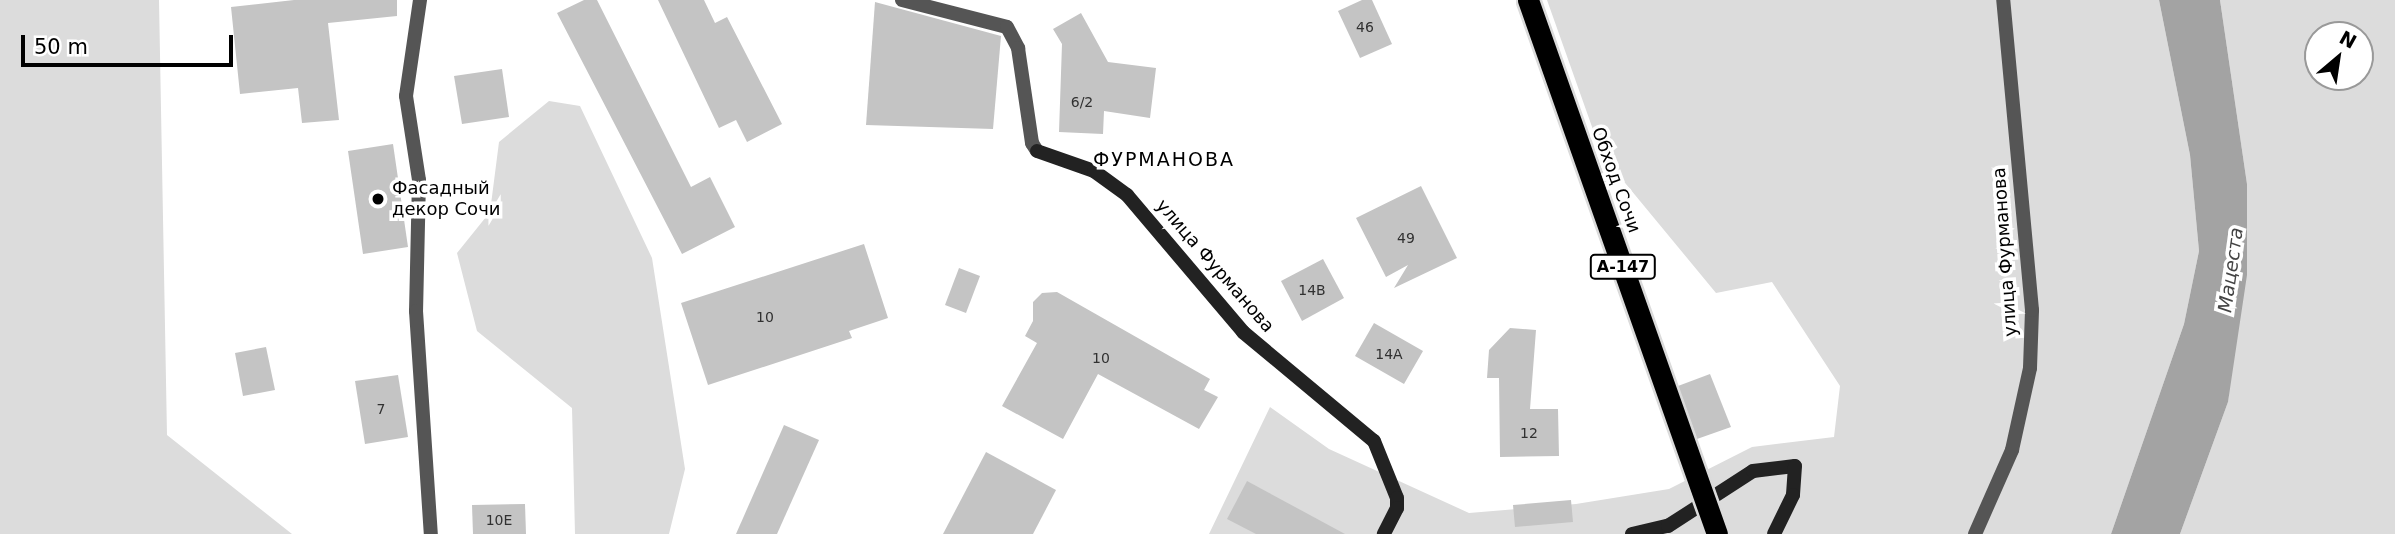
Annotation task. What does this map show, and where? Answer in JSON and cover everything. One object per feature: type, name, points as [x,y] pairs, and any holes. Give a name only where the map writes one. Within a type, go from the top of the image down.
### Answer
[{"type":"highway","name":"Обход Сочи","points":[[1528,0],[1717,534]]},
{"type":"street","points":[[420,0],[405,96],[419,180],[415,311],[431,534]]},
{"type":"street","name":"улица Фурманова","points":[[902,0],[1007,27],[1018,48],[1032,142],[1037,151],[1094,171],[1127,195],[1242,332],[1374,441],[1397,498],[1398,508],[1384,534]]},
{"type":"street","name":"улица Фурманова","points":[[1975,534],[2012,450],[2030,368],[2032,310],[2003,0]]},
{"type":"street","points":[[1632,534],[1668,526],[1753,471],[1795,466],[1793,495],[1774,534]]},
{"type":"shaded area","points":[[0,0],[159,0],[167,435],[292,534],[0,534]]},
{"type":"shaded area","points":[[1547,0],[2159,0],[2190,155],[2199,251],[2184,324],[2111,534],[1209,534],[1270,407],[1329,449],[1469,513],[1576,504],[1669,489],[1752,447],[1834,437],[1840,386],[1772,282],[1716,293],[1602,155]]},
{"type":"shaded area","points":[[2220,0],[2395,0],[2395,534],[2180,534],[2228,402],[2247,184]]},
{"type":"shaded area","points":[[549,101],[580,106],[652,258],[685,469],[669,534],[575,534],[572,408],[477,331],[457,253],[490,212],[499,142]]},
{"type":"water","name":"Мацеста","points":[[2159,0],[2220,0],[2247,184],[2247,275],[2228,402],[2180,534],[2111,534],[2184,324],[2199,251],[2190,155]]},
{"type":"building","points":[[294,0],[397,0],[397,16],[328,23],[339,120],[302,123],[298,88],[240,94],[231,7]]},
{"type":"building","points":[[584,0],[597,0],[691,187],[710,177],[735,227],[682,254],[557,13]]},
{"type":"building","points":[[658,0],[704,0],[715,23],[727,17],[782,124],[747,142],[736,120],[719,128]]},
{"type":"building","points":[[1362,0],[1372,0],[1392,44],[1360,58],[1338,11]]},
{"type":"building","points":[[875,2],[1001,36],[993,129],[866,125]]},
{"type":"building","points":[[1081,13],[1108,62],[1156,68],[1150,118],[1104,111],[1103,134],[1059,132],[1062,44],[1053,29]]},
{"type":"building","points":[[502,69],[509,117],[462,124],[454,76]]},
{"type":"building","name":"Фасадный декор Сочи","points":[[393,144],[408,247],[363,254],[348,151]]},
{"type":"building","points":[[1421,186],[1457,258],[1394,288],[1408,265],[1386,277],[1356,218]]},
{"type":"building","points":[[864,244],[888,318],[849,331],[852,338],[708,385],[681,303]]},
{"type":"building","points":[[1323,259],[1344,298],[1302,321],[1281,281]]},
{"type":"building","points":[[959,268],[980,276],[966,313],[945,305]]},
{"type":"building","points":[[1057,292],[1210,379],[1204,390],[1218,397],[1199,429],[1098,374],[1063,439],[1002,406],[1037,343],[1025,336],[1033,321],[1033,302],[1042,293]]},
{"type":"building","points":[[1374,323],[1423,351],[1404,384],[1355,356]]},
{"type":"building","points":[[1510,328],[1536,330],[1530,409],[1558,409],[1559,456],[1500,457],[1499,378],[1487,378],[1489,350]]},
{"type":"building","points":[[266,347],[275,390],[243,396],[235,353]]},
{"type":"building","points":[[1710,374],[1731,427],[1697,439],[1678,386]]},
{"type":"building","points":[[398,375],[408,437],[365,444],[355,381]]},
{"type":"building","points":[[784,425],[819,440],[777,534],[736,534]]},
{"type":"building","points":[[986,452],[1056,490],[1033,534],[943,534]]},
{"type":"building","points":[[1247,481],[1345,534],[1256,534],[1227,519]]},
{"type":"building","points":[[1571,500],[1573,522],[1515,527],[1513,505]]},
{"type":"building","points":[[525,504],[526,534],[473,534],[472,505]]},
{"type":"place","name":"Фасадный декор Сочи","points":[[378,199]]},
{"type":"district","name":"ФУРМАНОВА","points":[[1164,160]]}]
